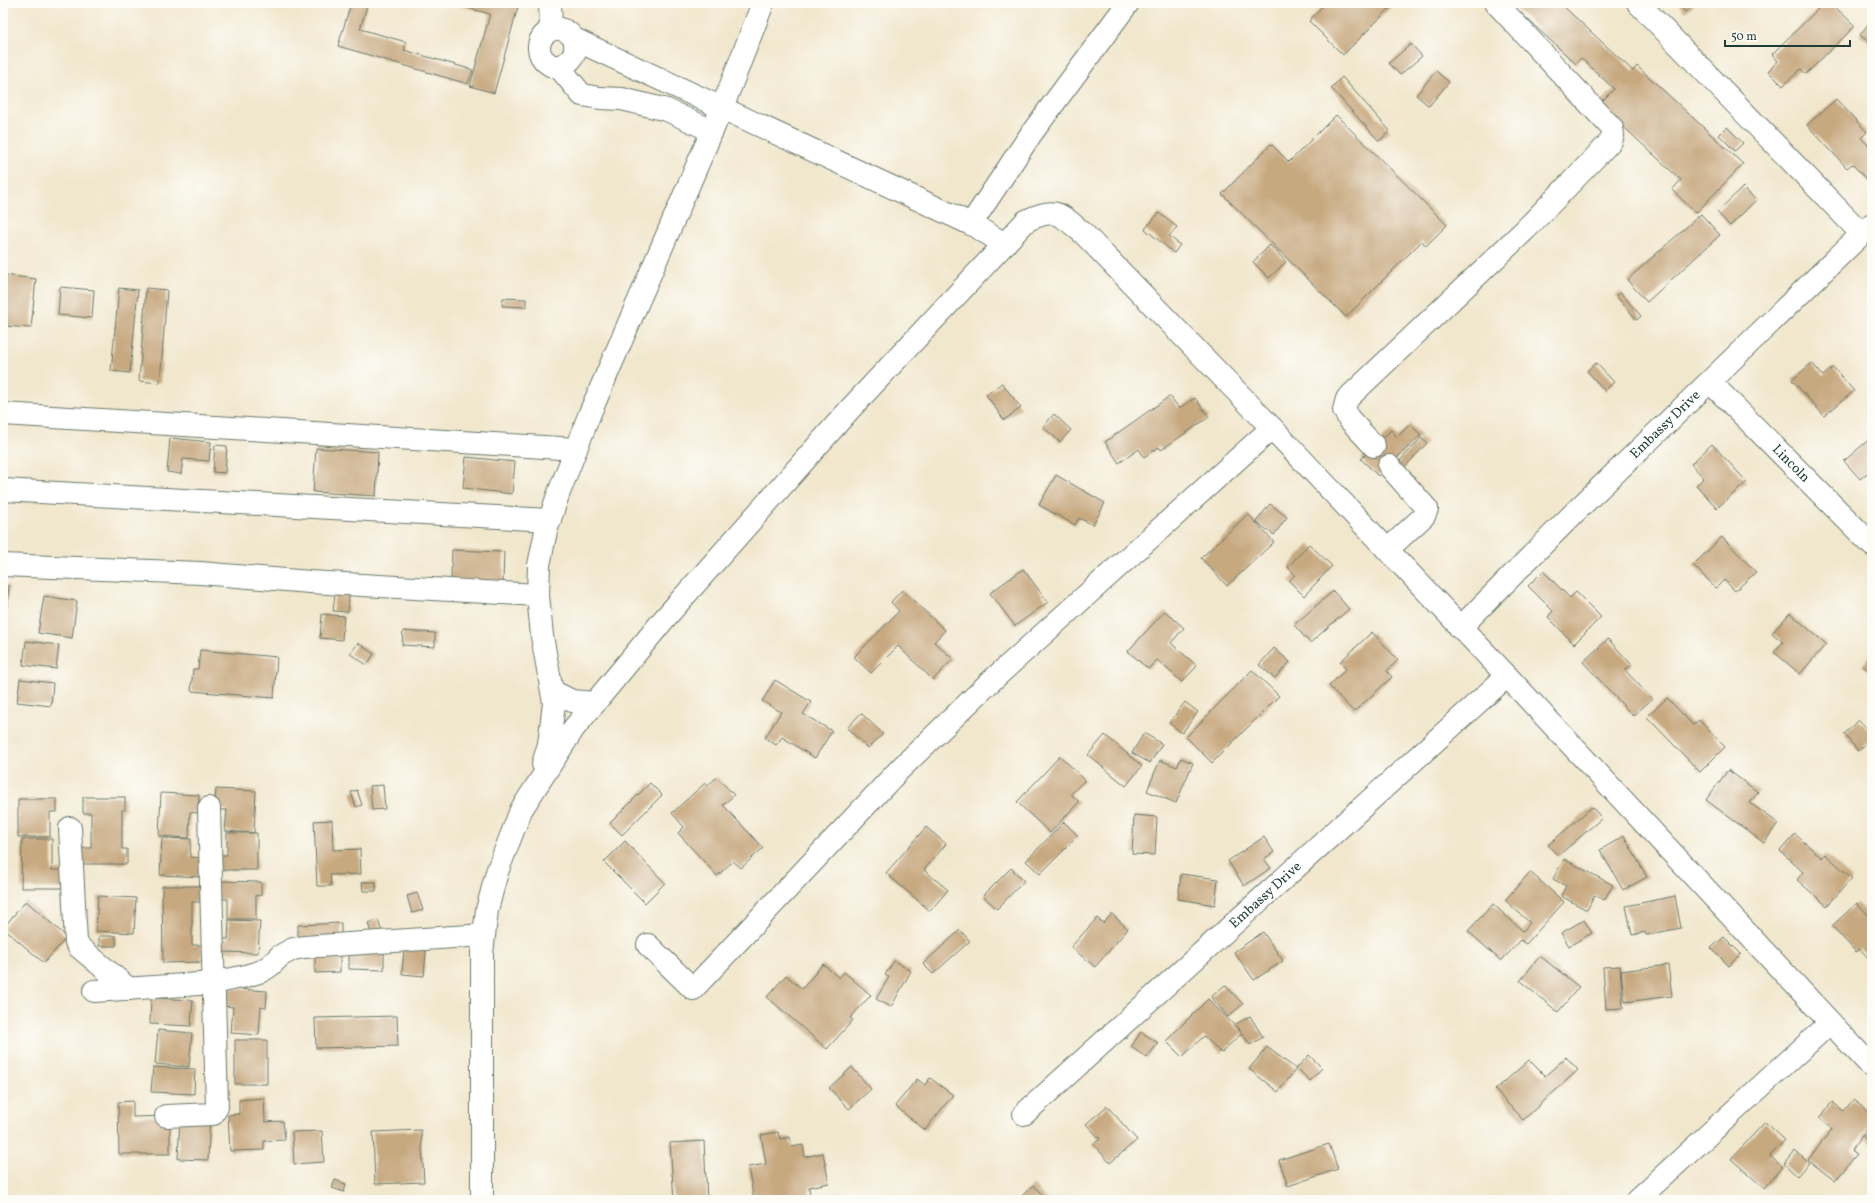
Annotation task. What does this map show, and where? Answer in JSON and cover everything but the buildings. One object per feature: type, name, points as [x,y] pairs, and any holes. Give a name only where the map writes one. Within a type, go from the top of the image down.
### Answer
[{"type":"street","points":[[550,3],[551,30]]},
{"type":"street","points":[[537,784],[550,744],[554,713],[552,691],[542,636],[538,595],[539,565],[550,520],[558,494],[576,449],[722,108],[763,3]]},
{"type":"street","points":[[971,224],[1031,134],[1128,3]]},
{"type":"street","points":[[1374,446],[1349,419],[1344,410],[1347,399],[1526,229],[1611,141],[1613,135],[1612,128],[1496,3]]},
{"type":"street","points":[[1638,3],[1867,229]]},
{"type":"street","points":[[551,30],[564,30],[574,39],[576,45],[573,57],[564,65],[558,66],[546,62],[539,52],[541,39],[551,30]]},
{"type":"street","points":[[574,39],[971,224],[1005,244]]},
{"type":"street","points":[[558,66],[582,95],[622,99],[667,110],[712,131]]},
{"type":"street","points":[[482,1200],[481,992],[484,935],[487,910],[509,837],[521,810],[574,728],[669,613],[766,503],[850,409],[1026,221],[1040,214],[1052,212],[1065,218],[1083,233],[1272,428],[1507,676],[1872,1067]]},
{"type":"street","name":"Embassy Drive","points":[[1460,628],[1577,510],[1867,229]]},
{"type":"street","name":"Lincoln","points":[[1710,382],[1872,545]]},
{"type":"street","points":[[3,414],[576,449]]},
{"type":"street","points":[[648,945],[693,989],[900,769],[989,683],[1272,428]]},
{"type":"street","points":[[1387,550],[1424,516],[1427,509],[1389,466]]},
{"type":"street","points":[[3,490],[550,520]]},
{"type":"street","points":[[3,565],[200,573],[310,582],[538,595]]},
{"type":"street","name":"Embassy Drive","points":[[1024,1114],[1507,676]]},
{"type":"street","points":[[552,691],[572,701],[595,703]]},
{"type":"street","points":[[166,1116],[213,1114],[216,1111],[209,808]]},
{"type":"street","points":[[70,828],[76,942],[79,947],[129,989]]},
{"type":"street","points":[[94,991],[214,983],[262,971],[280,956],[293,948],[484,935]]},
{"type":"street","points":[[1637,1200],[1830,1023]]}]
